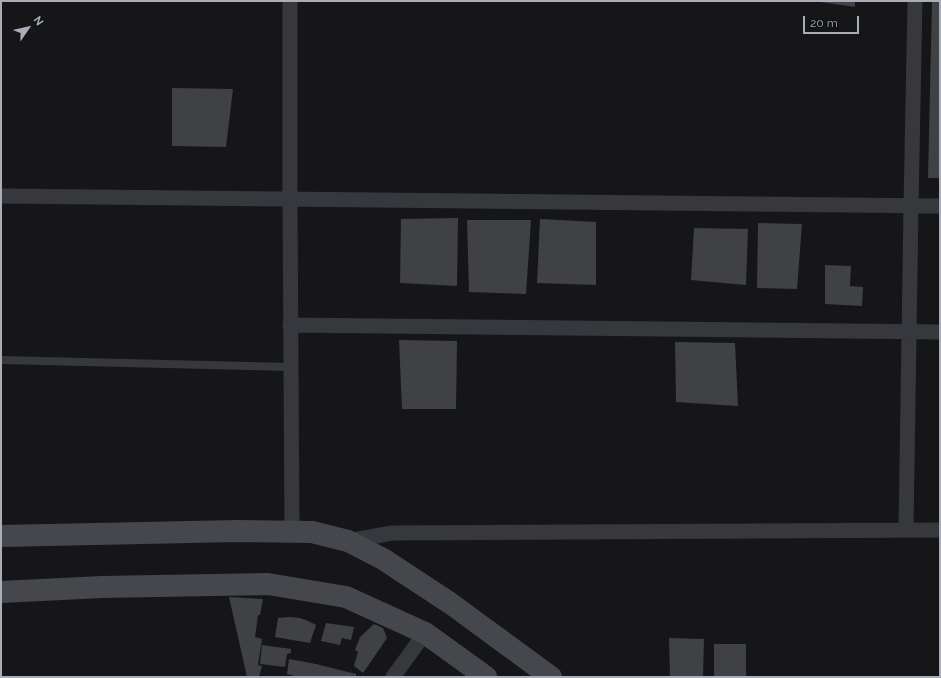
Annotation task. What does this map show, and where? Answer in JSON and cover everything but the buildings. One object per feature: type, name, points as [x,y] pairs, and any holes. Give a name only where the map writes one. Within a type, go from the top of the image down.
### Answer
[{"type":"street","points":[[290,1],[290,367],[292,532]]},
{"type":"street","points":[[906,530],[915,1]]},
{"type":"street","points":[[1,196],[940,206]]},
{"type":"street","points":[[290,325],[940,332]]},
{"type":"street","points":[[348,541],[392,533],[940,530]]},
{"type":"street","points":[[1,536],[237,531],[312,532],[348,541],[384,559],[450,603],[551,677]]},
{"type":"street","points":[[1,592],[102,587],[268,584],[346,597],[425,633],[486,677]]},
{"type":"street","points":[[393,677],[425,633]]},
{"type":"lane","points":[[1,360],[290,367]]}]
